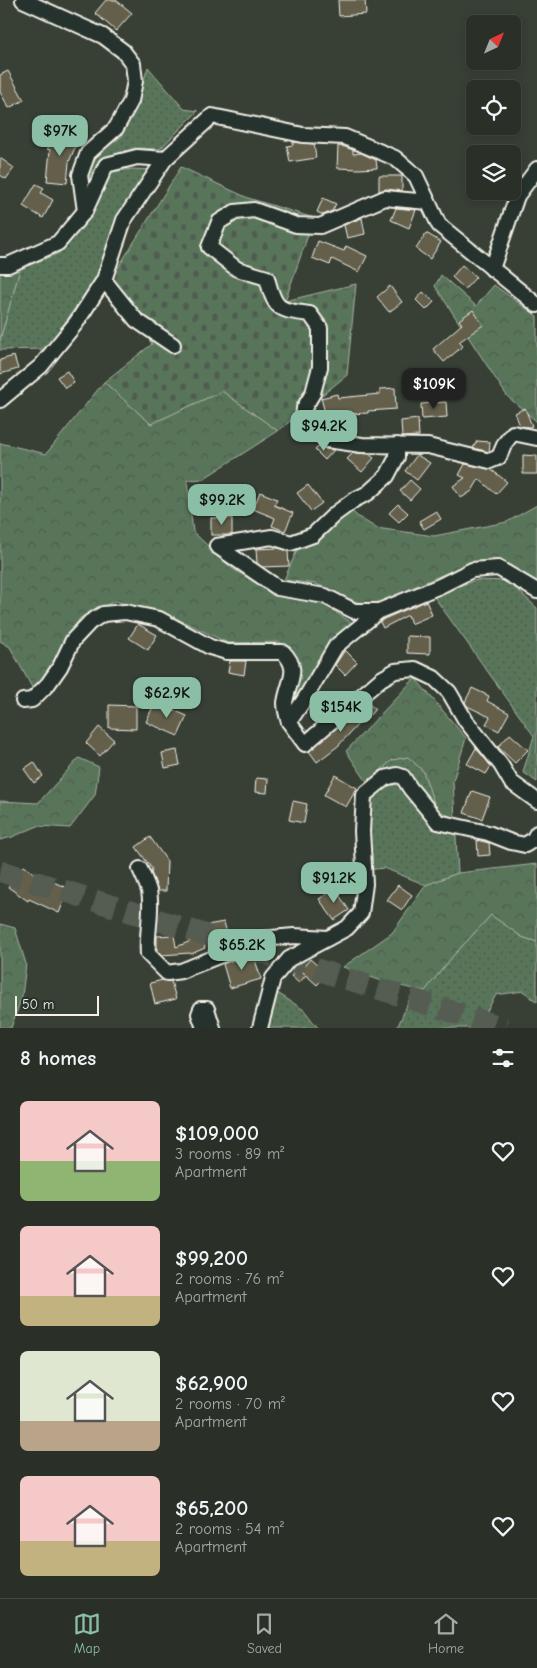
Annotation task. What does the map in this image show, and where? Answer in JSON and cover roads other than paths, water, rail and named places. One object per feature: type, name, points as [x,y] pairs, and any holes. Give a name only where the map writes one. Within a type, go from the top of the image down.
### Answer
[{"type":"street","points":[[23,0],[103,36],[123,51],[133,64],[135,81],[131,101],[116,128],[88,153],[80,175],[85,211]]},
{"type":"street","points":[[0,400],[41,366],[76,323],[104,280],[124,220],[165,159],[212,116],[303,135],[345,137],[395,158],[416,176],[439,225],[537,305]]},
{"type":"street","points":[[0,265],[8,265],[58,243],[85,211],[106,165],[137,157],[165,159]]},
{"type":"street","points":[[492,269],[517,196],[537,169]]},
{"type":"street","points":[[428,202],[385,198],[320,226],[296,225],[254,210],[235,212],[219,222],[209,246],[237,269],[267,278],[272,299],[286,311],[310,314],[320,328],[320,367],[313,393],[304,408],[303,421],[327,440],[362,445],[428,446],[490,461],[499,457],[512,433],[537,438]]},
{"type":"street","points":[[104,280],[136,320],[173,345]]},
{"type":"street","points":[[379,611],[354,611],[325,596],[278,588],[217,546],[272,537],[291,543],[313,535],[335,514],[354,500],[368,493],[387,476],[398,457],[397,445]]},
{"type":"street","points":[[288,722],[304,700],[336,646],[379,611],[440,586],[472,570],[498,568],[537,591]]},
{"type":"street","points":[[23,701],[32,700],[48,684],[60,667],[73,640],[90,622],[103,614],[125,612],[159,619],[210,647],[227,652],[283,652],[291,660],[293,669],[285,704],[288,722],[305,744],[381,679],[395,670],[415,669],[434,678],[449,692],[466,721],[501,765],[511,782],[537,800]]},
{"type":"street","points":[[260,1028],[273,978],[289,959],[347,928],[361,913],[365,884],[362,831],[364,795],[386,778],[398,775],[403,777],[438,822],[525,845],[533,840],[537,833]]},
{"type":"street","points":[[140,869],[149,891],[148,954],[168,973],[181,971],[261,939],[294,936],[328,938]]},
{"type":"street","points":[[204,1028],[199,1014],[201,1009],[207,1009],[213,1028]]},
{"type":"tunnel","points":[[0,871],[505,1028]]}]
